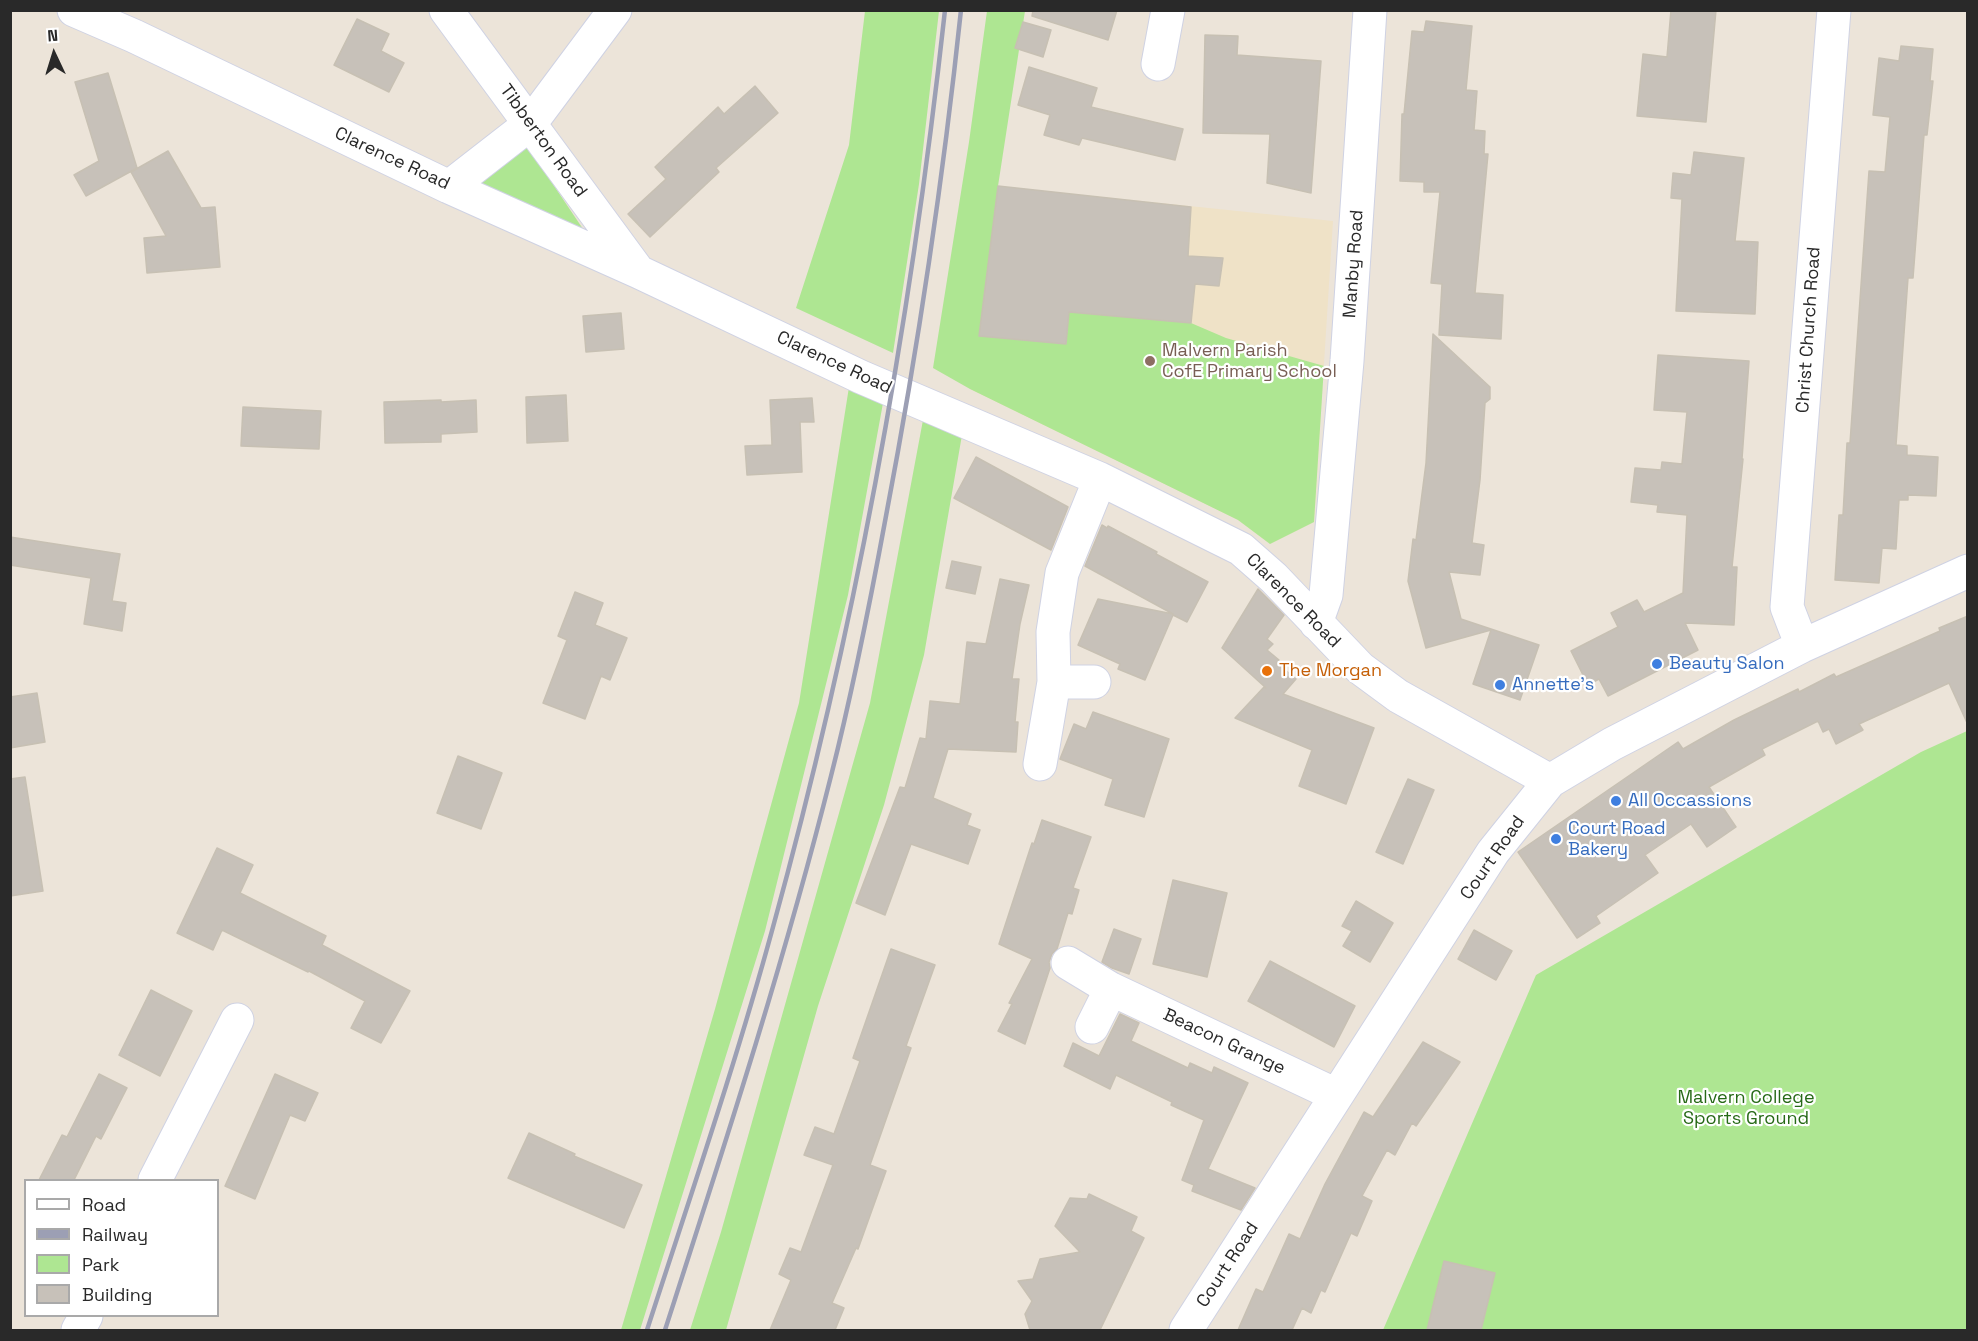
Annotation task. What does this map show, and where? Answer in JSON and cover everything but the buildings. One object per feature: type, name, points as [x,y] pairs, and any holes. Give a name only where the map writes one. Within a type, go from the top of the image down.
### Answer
[{"type":"street","name":"Clarence Road","points":[[74,10],[134,36],[449,187],[639,272],[861,377],[1100,479],[1241,549],[1274,578],[1360,668],[1398,696],[1550,781]]},
{"type":"street","name":"Tibberton Road","points":[[446,10],[639,272]]},
{"type":"street","points":[[449,187],[530,124],[615,10]]},
{"type":"street","points":[[1158,64],[1168,10]]},
{"type":"street","name":"Manby Road","points":[[1316,623],[1326,595],[1347,361],[1370,10]]},
{"type":"street","name":"Christ Church Road","points":[[1802,646],[1787,607],[1834,10]]},
{"type":"street","points":[[1040,764],[1054,682],[1053,632],[1062,573],[1100,479]]},
{"type":"street","name":"Court Road","points":[[1186,1330],[1493,852],[1550,781],[1612,744],[1802,646],[1968,571]]},
{"type":"street","points":[[1054,682],[1094,682]]},
{"type":"street","name":"Beacon Grange","points":[[1068,963],[1111,989],[1336,1095]]},
{"type":"street","points":[[1092,1027],[1111,989]]},
{"type":"street","points":[[156,1179],[237,1020]]},
{"type":"shaded area","name":"Malvern Parish CofE Primary School","points":[[998,186],[1333,221],[1314,522],[1270,544],[1238,520],[970,389]]},
{"type":"green space","points":[[865,11],[939,11],[919,184],[893,353],[796,308],[849,145]]},
{"type":"green space","points":[[987,11],[1025,11],[998,186],[980,336],[1066,344],[1069,312],[1191,323],[1226,338],[1324,366],[1314,522],[1270,544],[1238,520],[970,389],[933,368]]},
{"type":"green space","points":[[526,144],[583,229],[475,184]]},
{"type":"green space","points":[[849,387],[883,403],[848,595],[765,931],[640,1330],[621,1330],[715,1009],[799,703]]},
{"type":"green space","points":[[923,420],[962,435],[924,655],[884,805],[818,1006],[726,1330],[690,1330],[721,1232],[870,703]]},
{"type":"green space","name":"Malvern College Sports Ground","points":[[1967,731],[1967,1330],[1383,1330],[1536,975],[1921,752]]},
{"type":"railway","points":[[647,1330],[759,978],[803,814],[830,701],[855,587],[898,357],[945,10]]},
{"type":"railway","points":[[665,1330],[794,916],[847,711],[880,549],[919,327],[938,201],[961,10]]},
{"type":"place","name":"Malvern Parish CofE Primary School","points":[[1150,361]]},
{"type":"place","name":"Beauty Salon","points":[[1657,664]]},
{"type":"place","name":"The Morgan","points":[[1267,671]]},
{"type":"place","name":"Annette's","points":[[1500,685]]},
{"type":"place","name":"All Occassions","points":[[1616,801]]},
{"type":"place","name":"Court Road Bakery","points":[[1556,839]]}]
